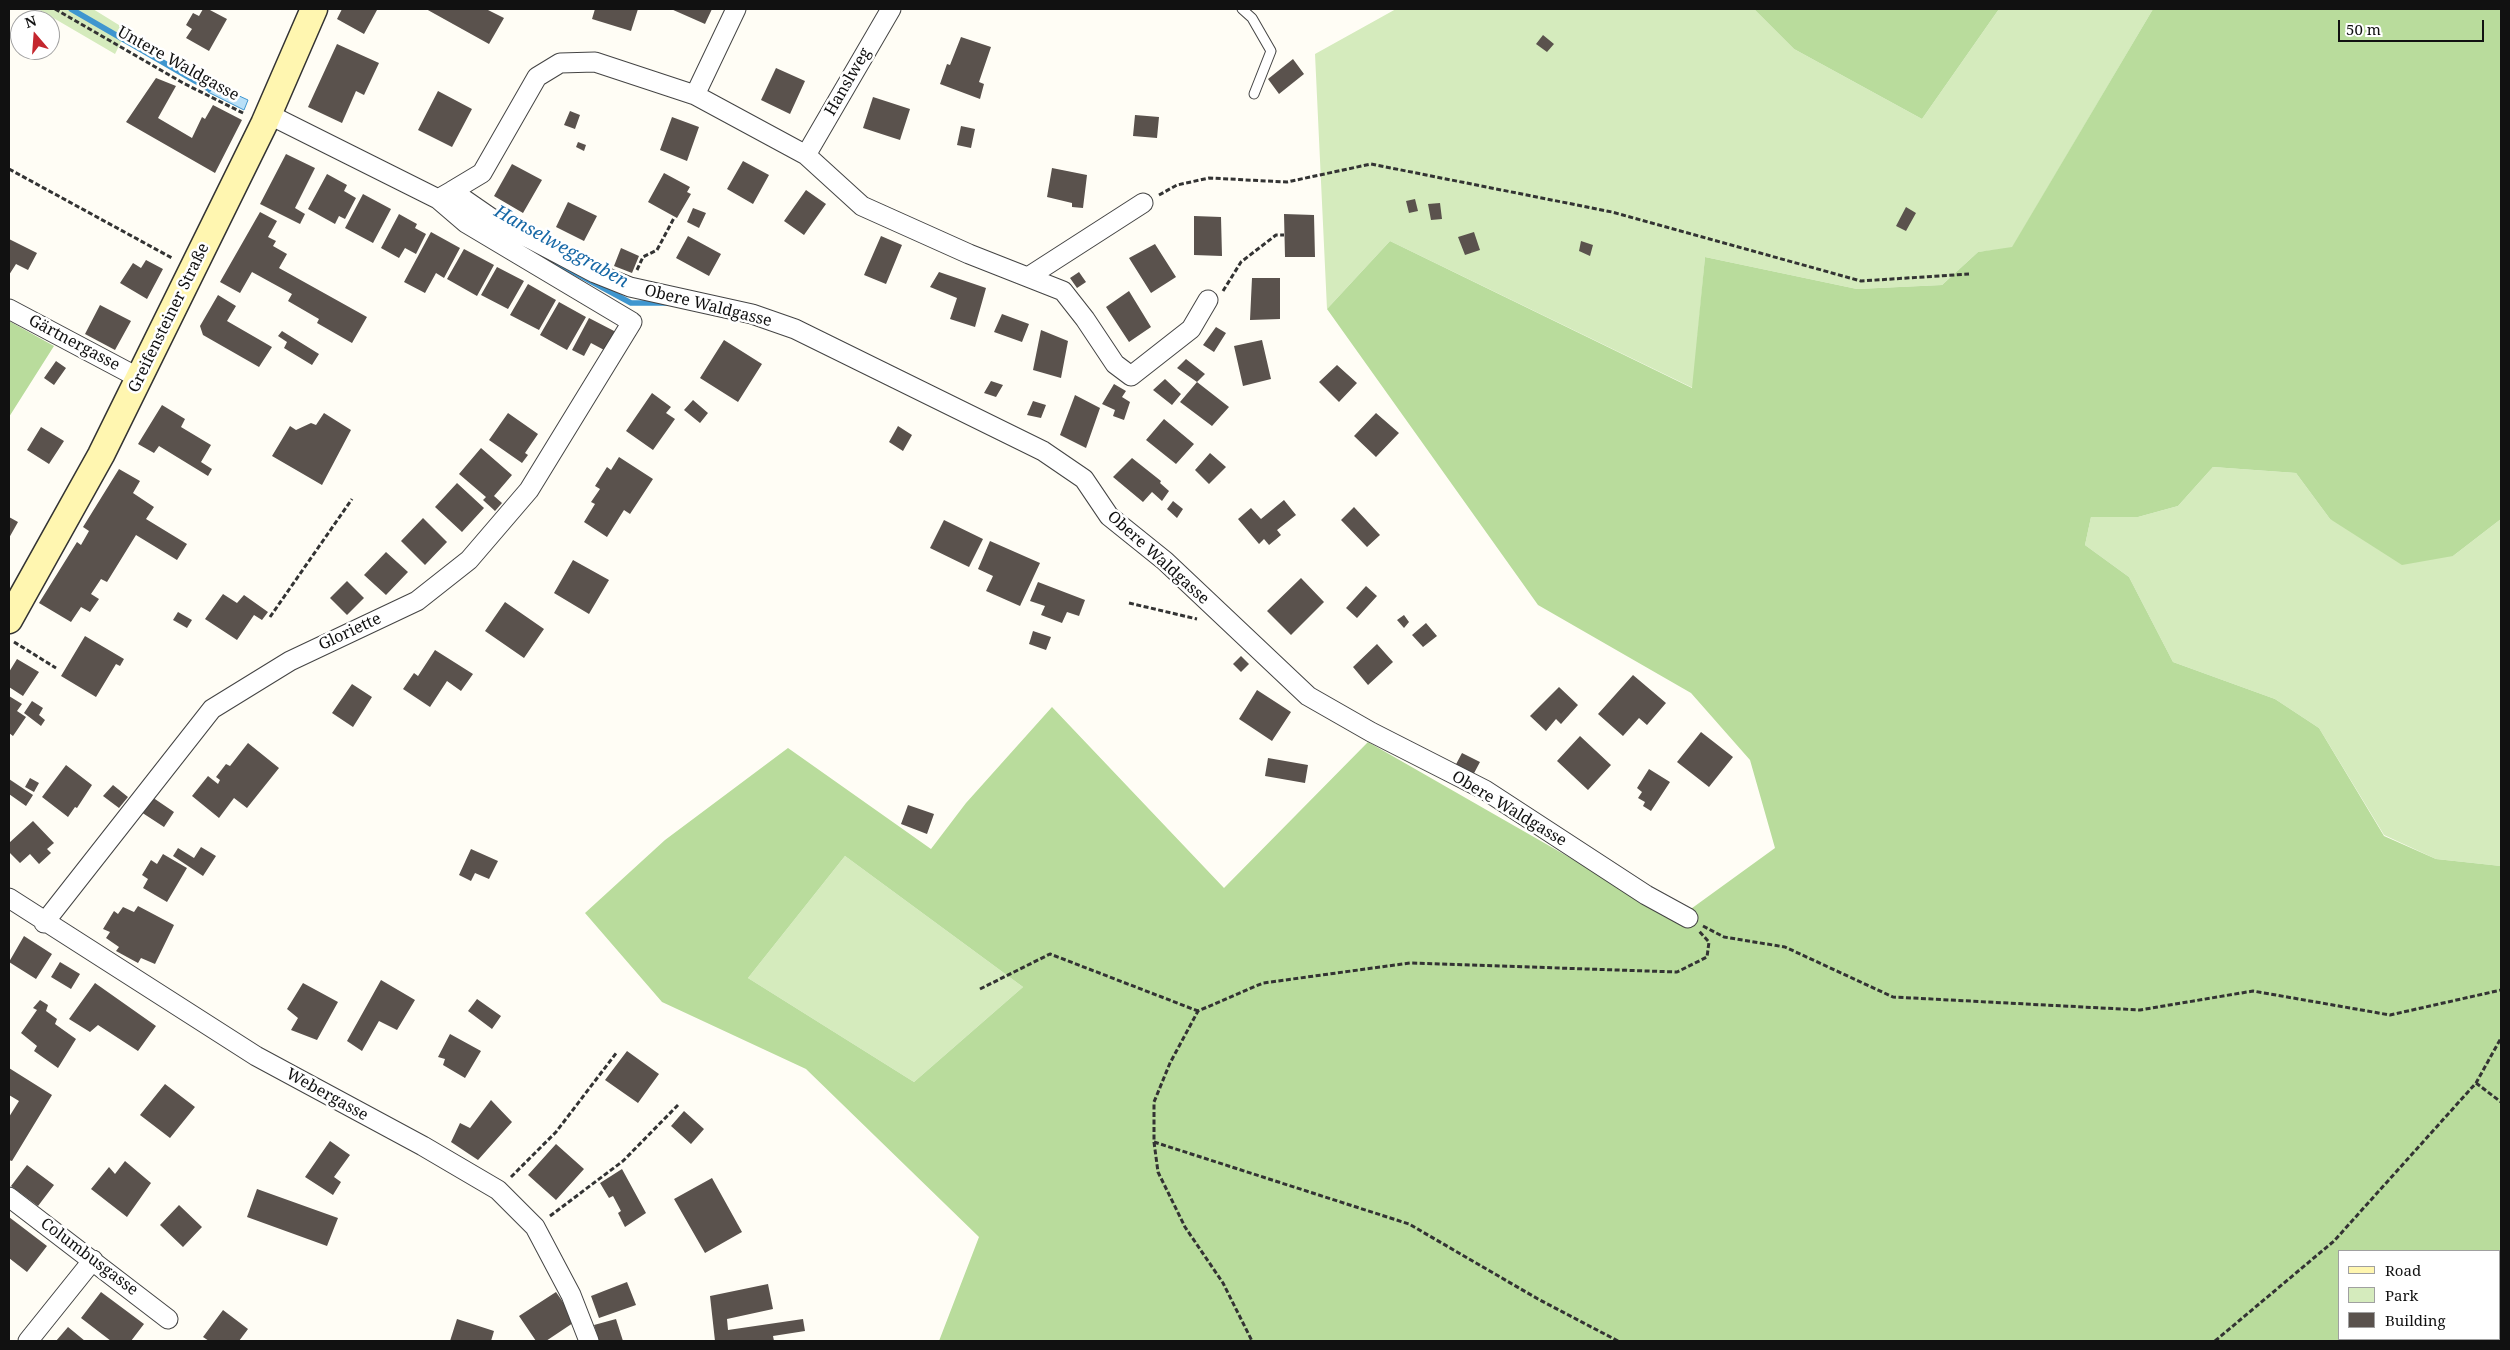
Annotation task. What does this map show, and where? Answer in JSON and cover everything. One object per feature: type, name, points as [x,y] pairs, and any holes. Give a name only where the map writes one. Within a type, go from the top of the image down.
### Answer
[{"type":"main road","name":"Greifensteiner Straße","points":[[9,620],[102,454],[266,119],[314,9]]},
{"type":"street","points":[[695,95],[736,9]]},
{"type":"street","name":"Hanslweg","points":[[806,155],[890,9]]},
{"type":"street","points":[[445,195],[482,173],[536,77],[560,63],[595,62],[695,95],[806,155],[862,206],[969,254],[1062,291],[1085,319],[1115,364],[1131,376],[1191,329],[1208,300]]},
{"type":"street","name":"Obere Waldgasse","points":[[266,119],[445,195],[595,273],[630,287],[752,314],[795,329],[1043,451],[1084,479],[1108,516],[1165,562],[1308,696],[1371,732],[1485,790],[1646,894],[1688,918]]},
{"type":"street","name":"Obere Waldgasse","points":[[445,195],[466,223],[632,322]]},
{"type":"street","points":[[1028,277],[1143,203]]},
{"type":"street","name":"Gärtnergasse","points":[[9,309],[139,378]]},
{"type":"street","name":"Gloriette","points":[[44,923],[212,710],[290,660],[417,601],[469,560],[529,490],[632,322]]},
{"type":"street","name":"Webergasse","points":[[9,898],[44,923],[256,1056],[423,1146],[498,1190],[535,1227],[571,1295],[589,1341]]},
{"type":"street","name":"Columbusgasse","points":[[9,1197],[168,1318]]},
{"type":"street","points":[[28,1341],[93,1260]]},
{"type":"lane","points":[[1242,9],[1252,18],[1271,51],[1254,94]]},
{"type":"path","name":"Untere Waldgasse","points":[[55,9],[183,83],[266,119]]},
{"type":"path","points":[[1143,203],[1177,185],[1209,178],[1287,182],[1371,164],[1612,212],[1862,280],[1969,274]]},
{"type":"path","points":[[9,169],[193,270]]},
{"type":"path","points":[[630,287],[643,257],[657,250],[674,218]]},
{"type":"path","points":[[1208,300],[1220,297],[1241,262],[1276,235],[1284,235]]},
{"type":"path","points":[[270,617],[352,499]]},
{"type":"path","points":[[1129,603],[1198,619]]},
{"type":"path","points":[[9,640],[56,668]]},
{"type":"path","points":[[1688,918],[1724,937],[1785,947],[1893,997],[2140,1010],[2253,991],[2390,1015],[2501,990]]},
{"type":"path","points":[[1252,1341],[1223,1283],[1185,1227],[1158,1172],[1154,1142],[1154,1102],[1170,1063],[1198,1011],[1263,983],[1410,963],[1677,972],[1707,956],[1709,942],[1688,918]]},
{"type":"path","points":[[980,989],[1050,954],[1198,1011]]},
{"type":"path","points":[[2214,1341],[2334,1241],[2476,1083],[2501,1038]]},
{"type":"path","points":[[498,1190],[556,1132],[617,1052]]},
{"type":"path","points":[[2476,1083],[2501,1102]]},
{"type":"path","points":[[535,1227],[623,1161],[678,1105]]},
{"type":"path","points":[[1154,1142],[1409,1224],[1538,1299],[1618,1341]]},
{"type":"green space","points":[[38,9],[93,9],[127,30],[115,54],[60,22],[60,10]]},
{"type":"green space","points":[[1396,9],[1754,9],[1794,49],[1922,119],[1999,9],[2153,9],[2012,248],[1978,252],[1942,285],[1857,289],[1705,257],[1693,388],[1390,241],[1327,309],[1315,54]]},
{"type":"green space","points":[[1754,9],[1999,9],[1922,119],[1794,49]]},
{"type":"green space","points":[[2153,9],[2501,9],[2501,519],[2453,556],[2402,565],[2330,519],[2296,473],[2213,467],[2178,506],[2138,517],[2091,517],[2085,545],[2129,577],[2173,662],[2275,699],[2319,728],[2384,836],[2436,859],[2501,866],[2501,1341],[939,1341],[979,1237],[806,1069],[662,1002],[585,913],[665,840],[788,748],[931,849],[966,803],[1052,707],[1224,888],[1368,742],[1677,919],[1775,848],[1750,760],[1691,693],[1538,605],[1327,309],[1390,241],[1692,388],[1705,257],[1857,289],[1942,285],[1978,252],[2012,247]],"holes":[[[845,856],[1023,987],[914,1082],[748,978]]]},
{"type":"green space","points":[[9,321],[54,346],[9,417]]},
{"type":"green space","points":[[2213,467],[2296,473],[2330,519],[2453,556],[2501,519],[2501,866],[2436,859],[2384,835],[2319,728],[2275,699],[2173,662],[2129,577],[2085,545],[2091,517],[2138,517],[2178,506]]},
{"type":"green space","points":[[845,856],[1023,987],[914,1082],[748,978]]},
{"type":"water","points":[[210,87],[219,92],[222,88],[248,100],[244,110],[208,92]]},
{"type":"building","points":[[203,9],[208,9],[227,19],[209,51],[186,38],[192,29],[186,25],[193,13],[199,16]]},
{"type":"building","points":[[342,9],[377,10],[364,34],[337,19]]},
{"type":"building","points":[[426,9],[486,9],[504,18],[489,44]]},
{"type":"building","points":[[595,9],[638,9],[631,31],[592,19]]},
{"type":"building","points":[[671,9],[712,9],[705,24]]},
{"type":"building","points":[[1543,35],[1554,44],[1547,52],[1536,44]]},
{"type":"building","points":[[961,37],[991,47],[979,82],[984,84],[980,99],[940,84],[947,64],[950,65]]},
{"type":"building","points":[[337,44],[379,63],[364,95],[356,91],[342,123],[308,107]]},
{"type":"building","points":[[1293,59],[1304,74],[1279,94],[1268,79]]},
{"type":"building","points":[[776,68],[805,81],[790,114],[761,100]]},
{"type":"building","points":[[156,78],[176,86],[158,118],[192,138],[202,117],[205,119],[213,105],[242,120],[215,173],[126,122]]},
{"type":"building","points":[[438,91],[472,109],[452,147],[418,130]]},
{"type":"building","points":[[873,97],[910,109],[900,140],[863,128]]},
{"type":"building","points":[[570,111],[580,115],[575,129],[564,125]]},
{"type":"building","points":[[1135,115],[1159,117],[1157,138],[1133,136]]},
{"type":"building","points":[[672,117],[699,127],[687,161],[660,150]]},
{"type":"building","points":[[961,126],[975,129],[971,148],[957,145]]},
{"type":"building","points":[[578,142],[586,145],[584,151],[576,147]]},
{"type":"building","points":[[286,154],[315,168],[295,208],[305,214],[300,224],[260,204]]},
{"type":"building","points":[[743,161],[769,175],[753,204],[727,189]]},
{"type":"building","points":[[512,164],[542,180],[523,213],[494,196]]},
{"type":"building","points":[[1052,168],[1087,175],[1083,208],[1072,207],[1072,203],[1047,197]]},
{"type":"building","points":[[664,173],[690,187],[687,192],[691,194],[677,218],[648,202]]},
{"type":"building","points":[[327,174],[347,185],[344,191],[356,198],[345,219],[339,216],[335,224],[308,209]]},
{"type":"building","points":[[806,190],[826,204],[804,235],[784,221]]},
{"type":"building","points":[[363,194],[391,209],[373,243],[345,228]]},
{"type":"building","points":[[1415,199],[1418,211],[1409,213],[1406,201]]},
{"type":"building","points":[[568,202],[597,216],[584,241],[556,227]]},
{"type":"building","points":[[1440,203],[1442,219],[1431,220],[1428,204]]},
{"type":"building","points":[[1906,207],[1916,213],[1906,231],[1896,226]]},
{"type":"building","points":[[693,208],[706,213],[699,228],[687,222]]},
{"type":"building","points":[[260,212],[277,221],[268,237],[276,241],[273,246],[287,254],[279,268],[367,317],[352,343],[317,323],[319,319],[288,301],[292,294],[252,272],[240,293],[220,282]]},
{"type":"building","points":[[399,214],[417,224],[415,228],[426,234],[416,254],[405,248],[399,258],[381,248]]},
{"type":"building","points":[[1284,214],[1314,215],[1315,257],[1285,257]]},
{"type":"building","points":[[1194,216],[1221,217],[1222,256],[1194,255]]},
{"type":"building","points":[[431,232],[460,248],[444,278],[436,273],[425,293],[404,282]]},
{"type":"building","points":[[1474,232],[1480,250],[1465,255],[1458,237]]},
{"type":"building","points":[[688,236],[721,254],[709,276],[676,258]]},
{"type":"building","points":[[881,236],[902,245],[886,284],[864,275]]},
{"type":"building","points":[[9,239],[37,253],[28,270],[16,264],[9,275]]},
{"type":"building","points":[[1581,241],[1593,245],[1590,256],[1579,251]]},
{"type":"building","points":[[1155,244],[1176,277],[1151,293],[1129,258]]},
{"type":"building","points":[[621,248],[639,256],[632,273],[614,266]]},
{"type":"building","points":[[464,249],[494,265],[477,296],[447,279]]},
{"type":"building","points":[[146,260],[163,269],[147,299],[120,283],[133,263],[141,268]]},
{"type":"building","points":[[497,267],[524,281],[508,309],[481,295]]},
{"type":"building","points":[[939,272],[986,288],[975,327],[950,319],[957,298],[930,287]]},
{"type":"building","points":[[1079,272],[1086,282],[1077,288],[1070,278]]},
{"type":"building","points":[[1252,278],[1280,278],[1280,319],[1250,320]]},
{"type":"building","points":[[528,284],[556,300],[539,330],[510,315]]},
{"type":"building","points":[[1129,291],[1151,327],[1129,342],[1106,307]]},
{"type":"building","points":[[218,295],[236,306],[227,321],[272,347],[259,367],[203,335],[200,326]]},
{"type":"building","points":[[559,302],[586,317],[567,350],[540,335]]},
{"type":"building","points":[[100,305],[131,321],[115,350],[85,334]]},
{"type":"building","points":[[1002,314],[1029,324],[1022,342],[994,332]]},
{"type":"building","points":[[589,318],[616,332],[606,351],[591,343],[584,356],[572,350]]},
{"type":"building","points":[[1216,327],[1226,333],[1214,352],[1203,345]]},
{"type":"building","points":[[1041,330],[1068,341],[1061,378],[1033,370]]},
{"type":"building","points":[[282,331],[319,354],[312,365],[284,348],[287,342],[278,336]]},
{"type":"building","points":[[724,340],[762,364],[738,402],[700,378]]},
{"type":"building","points":[[1262,340],[1271,379],[1243,386],[1234,346]]},
{"type":"building","points":[[1186,359],[1205,374],[1197,382],[1177,368]]},
{"type":"building","points":[[56,361],[66,368],[54,385],[44,378]]},
{"type":"building","points":[[1337,365],[1357,383],[1339,402],[1319,382]]},
{"type":"building","points":[[1165,379],[1181,394],[1172,405],[1153,390]]},
{"type":"building","points":[[991,381],[1003,385],[996,397],[984,393]]},
{"type":"building","points":[[1197,382],[1229,407],[1212,426],[1180,402]]},
{"type":"building","points":[[1114,384],[1126,391],[1122,397],[1130,402],[1124,420],[1113,416],[1115,410],[1102,404]]},
{"type":"building","points":[[652,393],[671,407],[666,413],[675,419],[653,450],[626,431]]},
{"type":"building","points":[[1075,395],[1100,408],[1086,448],[1060,435]]},
{"type":"building","points":[[693,400],[708,413],[700,423],[684,410]]},
{"type":"building","points":[[1033,401],[1046,405],[1041,418],[1027,415]]},
{"type":"building","points":[[162,405],[185,419],[181,427],[211,445],[201,462],[212,469],[208,476],[159,446],[154,453],[138,444]]},
{"type":"building","points":[[324,413],[351,430],[322,485],[272,456],[290,426],[296,430],[311,423],[316,425]]},
{"type":"building","points":[[508,413],[538,434],[525,453],[528,455],[522,463],[489,440]]},
{"type":"building","points":[[1376,413],[1399,433],[1376,457],[1354,436]]},
{"type":"building","points":[[1164,419],[1194,444],[1176,464],[1146,440]]},
{"type":"building","points":[[898,426],[912,435],[903,451],[889,442]]},
{"type":"building","points":[[41,427],[64,441],[49,464],[27,450]]},
{"type":"building","points":[[481,448],[512,475],[494,496],[502,503],[495,511],[483,500],[486,497],[459,474]]},
{"type":"building","points":[[1210,453],[1226,467],[1209,484],[1195,470]]},
{"type":"building","points":[[619,457],[653,479],[630,514],[624,510],[607,537],[584,522],[595,504],[591,502],[600,489],[595,486],[607,467],[611,470]]},
{"type":"building","points":[[1132,458],[1161,481],[1160,483],[1169,491],[1162,501],[1152,492],[1143,502],[1113,477]]},
{"type":"building","points":[[119,469],[140,481],[133,493],[154,507],[146,519],[187,544],[177,560],[136,535],[107,582],[101,579],[91,594],[99,599],[90,612],[81,607],[71,622],[39,603],[77,542],[81,545],[89,531],[83,527]]},
{"type":"building","points":[[457,483],[484,508],[462,532],[435,507]]},
{"type":"building","points":[[1284,500],[1296,515],[1277,530],[1281,535],[1269,545],[1264,539],[1259,544],[1238,519],[1251,508],[1261,519]]},
{"type":"building","points":[[1173,501],[1183,509],[1177,518],[1167,509]]},
{"type":"building","points":[[1354,507],[1380,535],[1367,547],[1341,520]]},
{"type":"building","points":[[9,517],[18,522],[9,538]]},
{"type":"building","points":[[423,518],[447,542],[425,565],[401,541]]},
{"type":"building","points":[[944,520],[983,539],[969,567],[930,548]]},
{"type":"building","points":[[990,541],[1040,563],[1020,606],[986,591],[993,576],[978,569]]},
{"type":"building","points":[[386,552],[408,572],[386,595],[364,575]]},
{"type":"building","points":[[573,560],[609,580],[589,614],[554,593]]},
{"type":"building","points":[[1301,578],[1324,602],[1291,635],[1267,611]]},
{"type":"building","points":[[347,581],[364,598],[347,615],[330,598]]},
{"type":"building","points":[[1038,582],[1085,600],[1079,616],[1067,612],[1062,623],[1041,615],[1045,606],[1030,601]]},
{"type":"building","points":[[1366,586],[1377,596],[1357,618],[1346,608]]},
{"type":"building","points":[[223,594],[237,603],[244,595],[268,612],[262,620],[254,615],[237,640],[205,619]]},
{"type":"building","points":[[505,602],[544,629],[524,658],[485,631]]},
{"type":"building","points":[[178,612],[192,620],[187,628],[173,620]]},
{"type":"building","points":[[1404,615],[1409,622],[1404,628],[1397,620]]},
{"type":"building","points":[[1426,623],[1437,636],[1423,647],[1412,635]]},
{"type":"building","points":[[1033,631],[1051,637],[1046,650],[1029,644]]},
{"type":"building","points":[[85,636],[124,659],[120,666],[116,664],[96,697],[61,676]]},
{"type":"building","points":[[1377,644],[1393,662],[1368,685],[1353,667]]},
{"type":"building","points":[[435,650],[473,674],[461,691],[447,681],[430,707],[403,689],[414,673],[418,676]]},
{"type":"building","points":[[1241,656],[1249,664],[1241,672],[1233,664]]},
{"type":"building","points":[[17,659],[39,672],[23,696],[9,687],[9,672]]},
{"type":"building","points":[[1633,675],[1666,703],[1647,725],[1639,718],[1623,736],[1598,714]]},
{"type":"building","points":[[352,684],[372,697],[353,727],[332,713]]},
{"type":"building","points":[[1559,687],[1578,705],[1561,724],[1556,719],[1546,731],[1530,716]]},
{"type":"building","points":[[1257,690],[1291,712],[1272,741],[1239,719]]},
{"type":"building","points":[[9,696],[22,704],[17,711],[26,717],[13,736],[9,733]]},
{"type":"building","points":[[32,701],[43,708],[39,715],[45,720],[41,726],[24,713]]},
{"type":"building","points":[[1701,732],[1733,757],[1709,787],[1677,762]]},
{"type":"building","points":[[1580,736],[1611,765],[1588,790],[1557,761]]},
{"type":"building","points":[[248,743],[279,768],[247,808],[234,798],[219,818],[192,796],[208,776],[218,784],[220,780],[216,777],[226,764],[230,766]]},
{"type":"building","points":[[1462,753],[1480,762],[1472,777],[1454,768]]},
{"type":"building","points":[[1268,758],[1308,765],[1305,783],[1265,776]]},
{"type":"building","points":[[66,765],[92,785],[77,808],[75,807],[68,817],[42,797]]},
{"type":"building","points":[[1649,769],[1670,782],[1651,811],[1643,806],[1645,802],[1638,798],[1642,792],[1637,788]]},
{"type":"building","points":[[30,778],[39,783],[34,792],[25,787]]},
{"type":"building","points":[[9,779],[33,795],[26,806],[9,794]]},
{"type":"building","points":[[113,785],[128,797],[119,808],[103,796]]},
{"type":"building","points":[[152,797],[174,812],[164,827],[141,812]]},
{"type":"building","points":[[908,805],[934,814],[927,834],[901,824]]},
{"type":"building","points":[[33,821],[54,843],[47,849],[51,853],[39,864],[30,854],[20,863],[9,852],[9,843]]},
{"type":"building","points":[[201,847],[216,856],[203,876],[173,856],[178,848],[194,858]]},
{"type":"building","points":[[471,849],[498,861],[489,879],[475,873],[471,881],[459,875]]},
{"type":"building","points":[[163,854],[187,868],[167,902],[143,888],[148,879],[142,875],[151,860],[157,864]]},
{"type":"building","points":[[138,906],[174,925],[155,964],[141,958],[138,963],[116,951],[119,947],[106,938],[110,932],[103,929],[114,911],[118,914],[123,907],[134,912]]},
{"type":"building","points":[[24,936],[52,954],[36,979],[9,962]]},
{"type":"building","points":[[60,962],[80,974],[71,989],[51,977]]},
{"type":"building","points":[[381,980],[415,1000],[397,1030],[379,1021],[362,1051],[347,1041]]},
{"type":"building","points":[[95,983],[156,1026],[138,1051],[98,1025],[90,1032],[69,1019]]},
{"type":"building","points":[[303,983],[338,1002],[317,1040],[291,1030],[298,1018],[287,1009]]},
{"type":"building","points":[[477,999],[501,1016],[492,1029],[468,1011]]},
{"type":"building","points":[[40,1000],[48,1005],[46,1011],[57,1019],[55,1024],[76,1039],[58,1068],[34,1051],[37,1046],[21,1033],[37,1010],[33,1008]]},
{"type":"building","points":[[450,1034],[481,1051],[465,1078],[443,1065],[445,1059],[438,1057]]},
{"type":"building","points":[[627,1051],[659,1074],[638,1103],[605,1080]]},
{"type":"building","points":[[9,1068],[52,1095],[12,1161],[9,1160],[9,1117],[19,1101],[9,1095]]},
{"type":"building","points":[[165,1084],[195,1107],[170,1138],[140,1115]]},
{"type":"building","points":[[491,1100],[512,1122],[478,1160],[451,1142],[460,1123],[470,1128]]},
{"type":"building","points":[[684,1111],[704,1129],[691,1144],[671,1126]]},
{"type":"building","points":[[330,1141],[350,1155],[334,1177],[341,1182],[333,1195],[305,1177]]},
{"type":"building","points":[[556,1144],[584,1169],[556,1200],[528,1175]]},
{"type":"building","points":[[125,1161],[151,1183],[127,1217],[91,1189],[109,1167],[115,1174]]},
{"type":"building","points":[[27,1165],[54,1185],[38,1206],[11,1186]]},
{"type":"building","points":[[622,1169],[646,1213],[625,1227],[618,1213],[621,1211],[613,1196],[609,1198],[600,1183]]},
{"type":"building","points":[[712,1178],[742,1232],[705,1253],[674,1199]]},
{"type":"building","points":[[257,1189],[338,1218],[327,1246],[247,1217]]},
{"type":"building","points":[[179,1205],[202,1227],[183,1247],[160,1225]]},
{"type":"building","points":[[9,1217],[47,1246],[27,1272],[9,1258]]},
{"type":"building","points":[[627,1282],[636,1305],[599,1318],[591,1296]]},
{"type":"building","points":[[768,1284],[773,1309],[727,1319],[728,1330],[803,1319],[805,1331],[773,1336],[774,1341],[715,1341],[710,1296]]},
{"type":"building","points":[[101,1292],[144,1324],[131,1341],[111,1341],[81,1318]]},
{"type":"building","points":[[556,1292],[576,1321],[546,1341],[536,1341],[519,1316]]},
{"type":"building","points":[[223,1310],[248,1329],[239,1341],[209,1341],[203,1337]]},
{"type":"building","points":[[457,1319],[494,1331],[491,1341],[450,1341]]},
{"type":"building","points":[[616,1319],[623,1341],[599,1341],[594,1325]]},
{"type":"building","points":[[68,1327],[85,1341],[56,1341]]},
{"type":"waterway","name":"Hanselweggraben","points":[[71,9],[209,89]]},
{"type":"waterway","name":"Hanselweggraben","points":[[555,262],[631,303],[667,303]]}]
